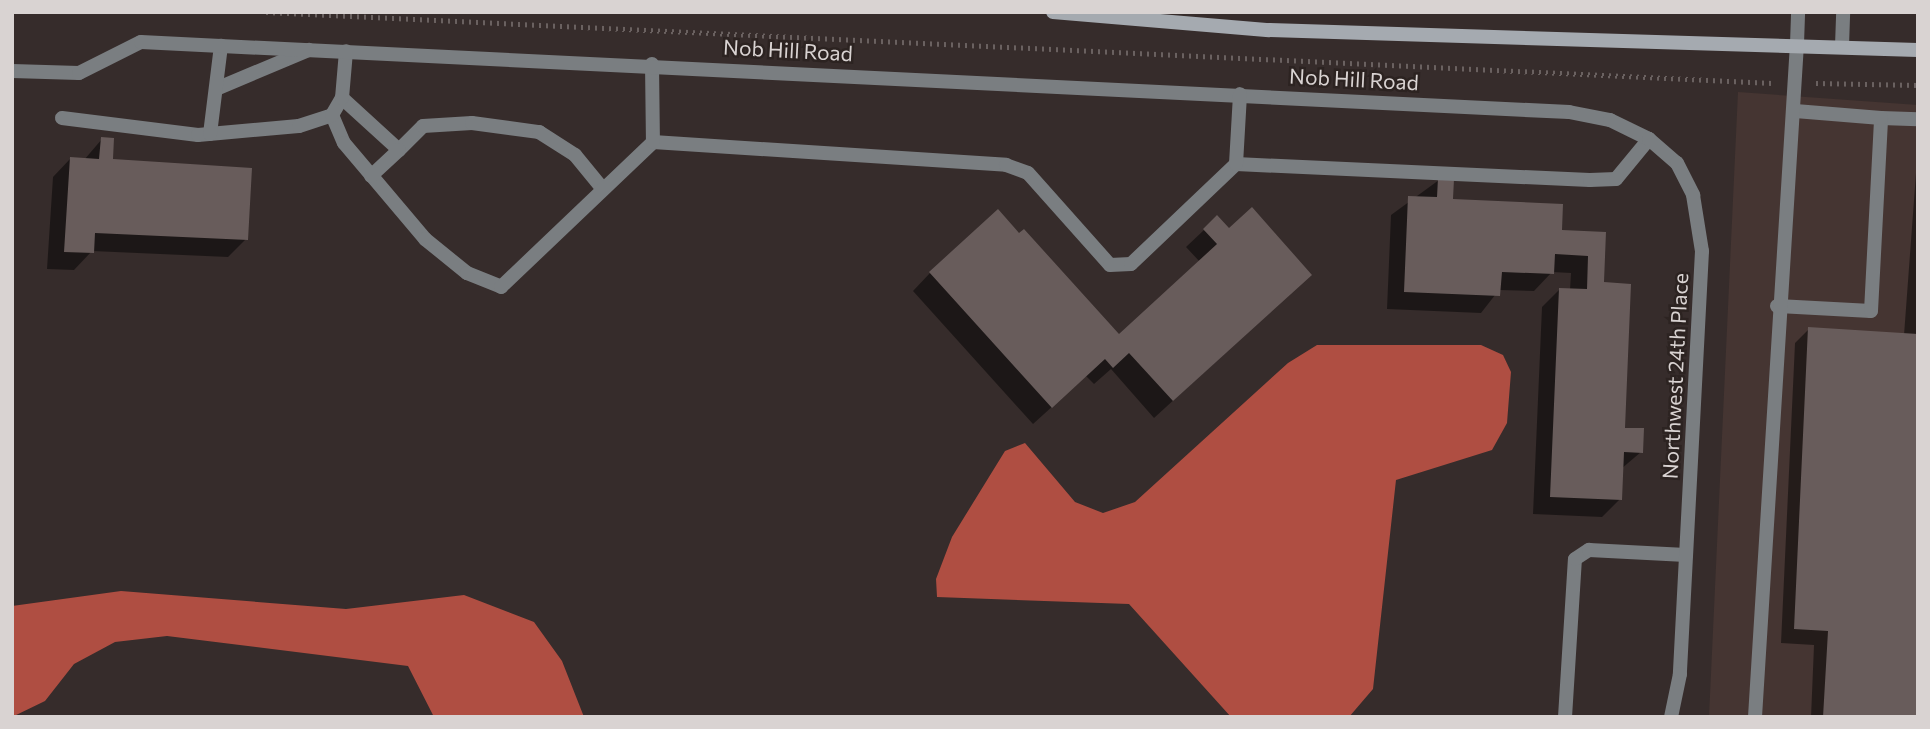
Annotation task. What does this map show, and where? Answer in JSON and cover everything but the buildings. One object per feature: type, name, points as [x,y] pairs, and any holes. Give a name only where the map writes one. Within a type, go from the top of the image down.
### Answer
[{"type":"main road","points":[[1053,12],[1269,30],[1797,44],[1918,50]]},
{"type":"street","points":[[1755,717],[1777,306],[1795,111],[1798,12]]},
{"type":"street","points":[[1842,46],[1843,12]]},
{"type":"street","name":"Nob Hill Road","points":[[12,71],[79,72],[141,42],[652,64],[1569,111]]},
{"type":"street","points":[[210,134],[221,46]]},
{"type":"street","points":[[216,89],[309,50]]},
{"type":"street","points":[[62,118],[210,134],[299,126],[332,115],[342,98],[346,51]]},
{"type":"street","points":[[652,64],[653,142]]},
{"type":"street","points":[[332,115],[344,143],[425,239],[467,274],[501,287],[653,142],[1006,164],[1028,173],[1110,265],[1131,264],[1236,164],[1240,94]]},
{"type":"street","points":[[342,98],[399,150]]},
{"type":"street","name":"Northwest 24th Place","points":[[1569,111],[1610,120],[1649,139],[1677,163],[1693,195],[1702,251],[1680,674],[1671,717]]},
{"type":"street","points":[[1795,111],[1918,119]]},
{"type":"street","points":[[1777,306],[1871,311],[1881,118]]},
{"type":"street","points":[[371,176],[423,126],[472,123],[539,132],[575,155],[602,188]]},
{"type":"street","points":[[1236,164],[1590,180],[1616,178],[1649,139]]},
{"type":"street","points":[[1565,717],[1576,559],[1589,550],[1686,555]]},
{"type":"path","points":[[267,12],[1796,84],[1918,85]]},
{"type":"shaded area","points":[[1738,92],[1918,105],[1918,717],[1709,717]]},
{"type":"shaded area","points":[[1317,345],[1481,345],[1503,355],[1511,372],[1507,423],[1492,450],[1396,480],[1373,689],[1349,717],[1231,717],[1129,604],[937,597],[936,579],[952,537],[1005,451],[1025,443],[1075,502],[1103,513],[1135,502],[1288,363]]},
{"type":"shaded area","points":[[121,591],[346,609],[464,595],[534,622],[562,661],[584,717],[434,717],[408,666],[167,636],[115,642],[74,664],[45,701],[12,717],[12,606]]}]
